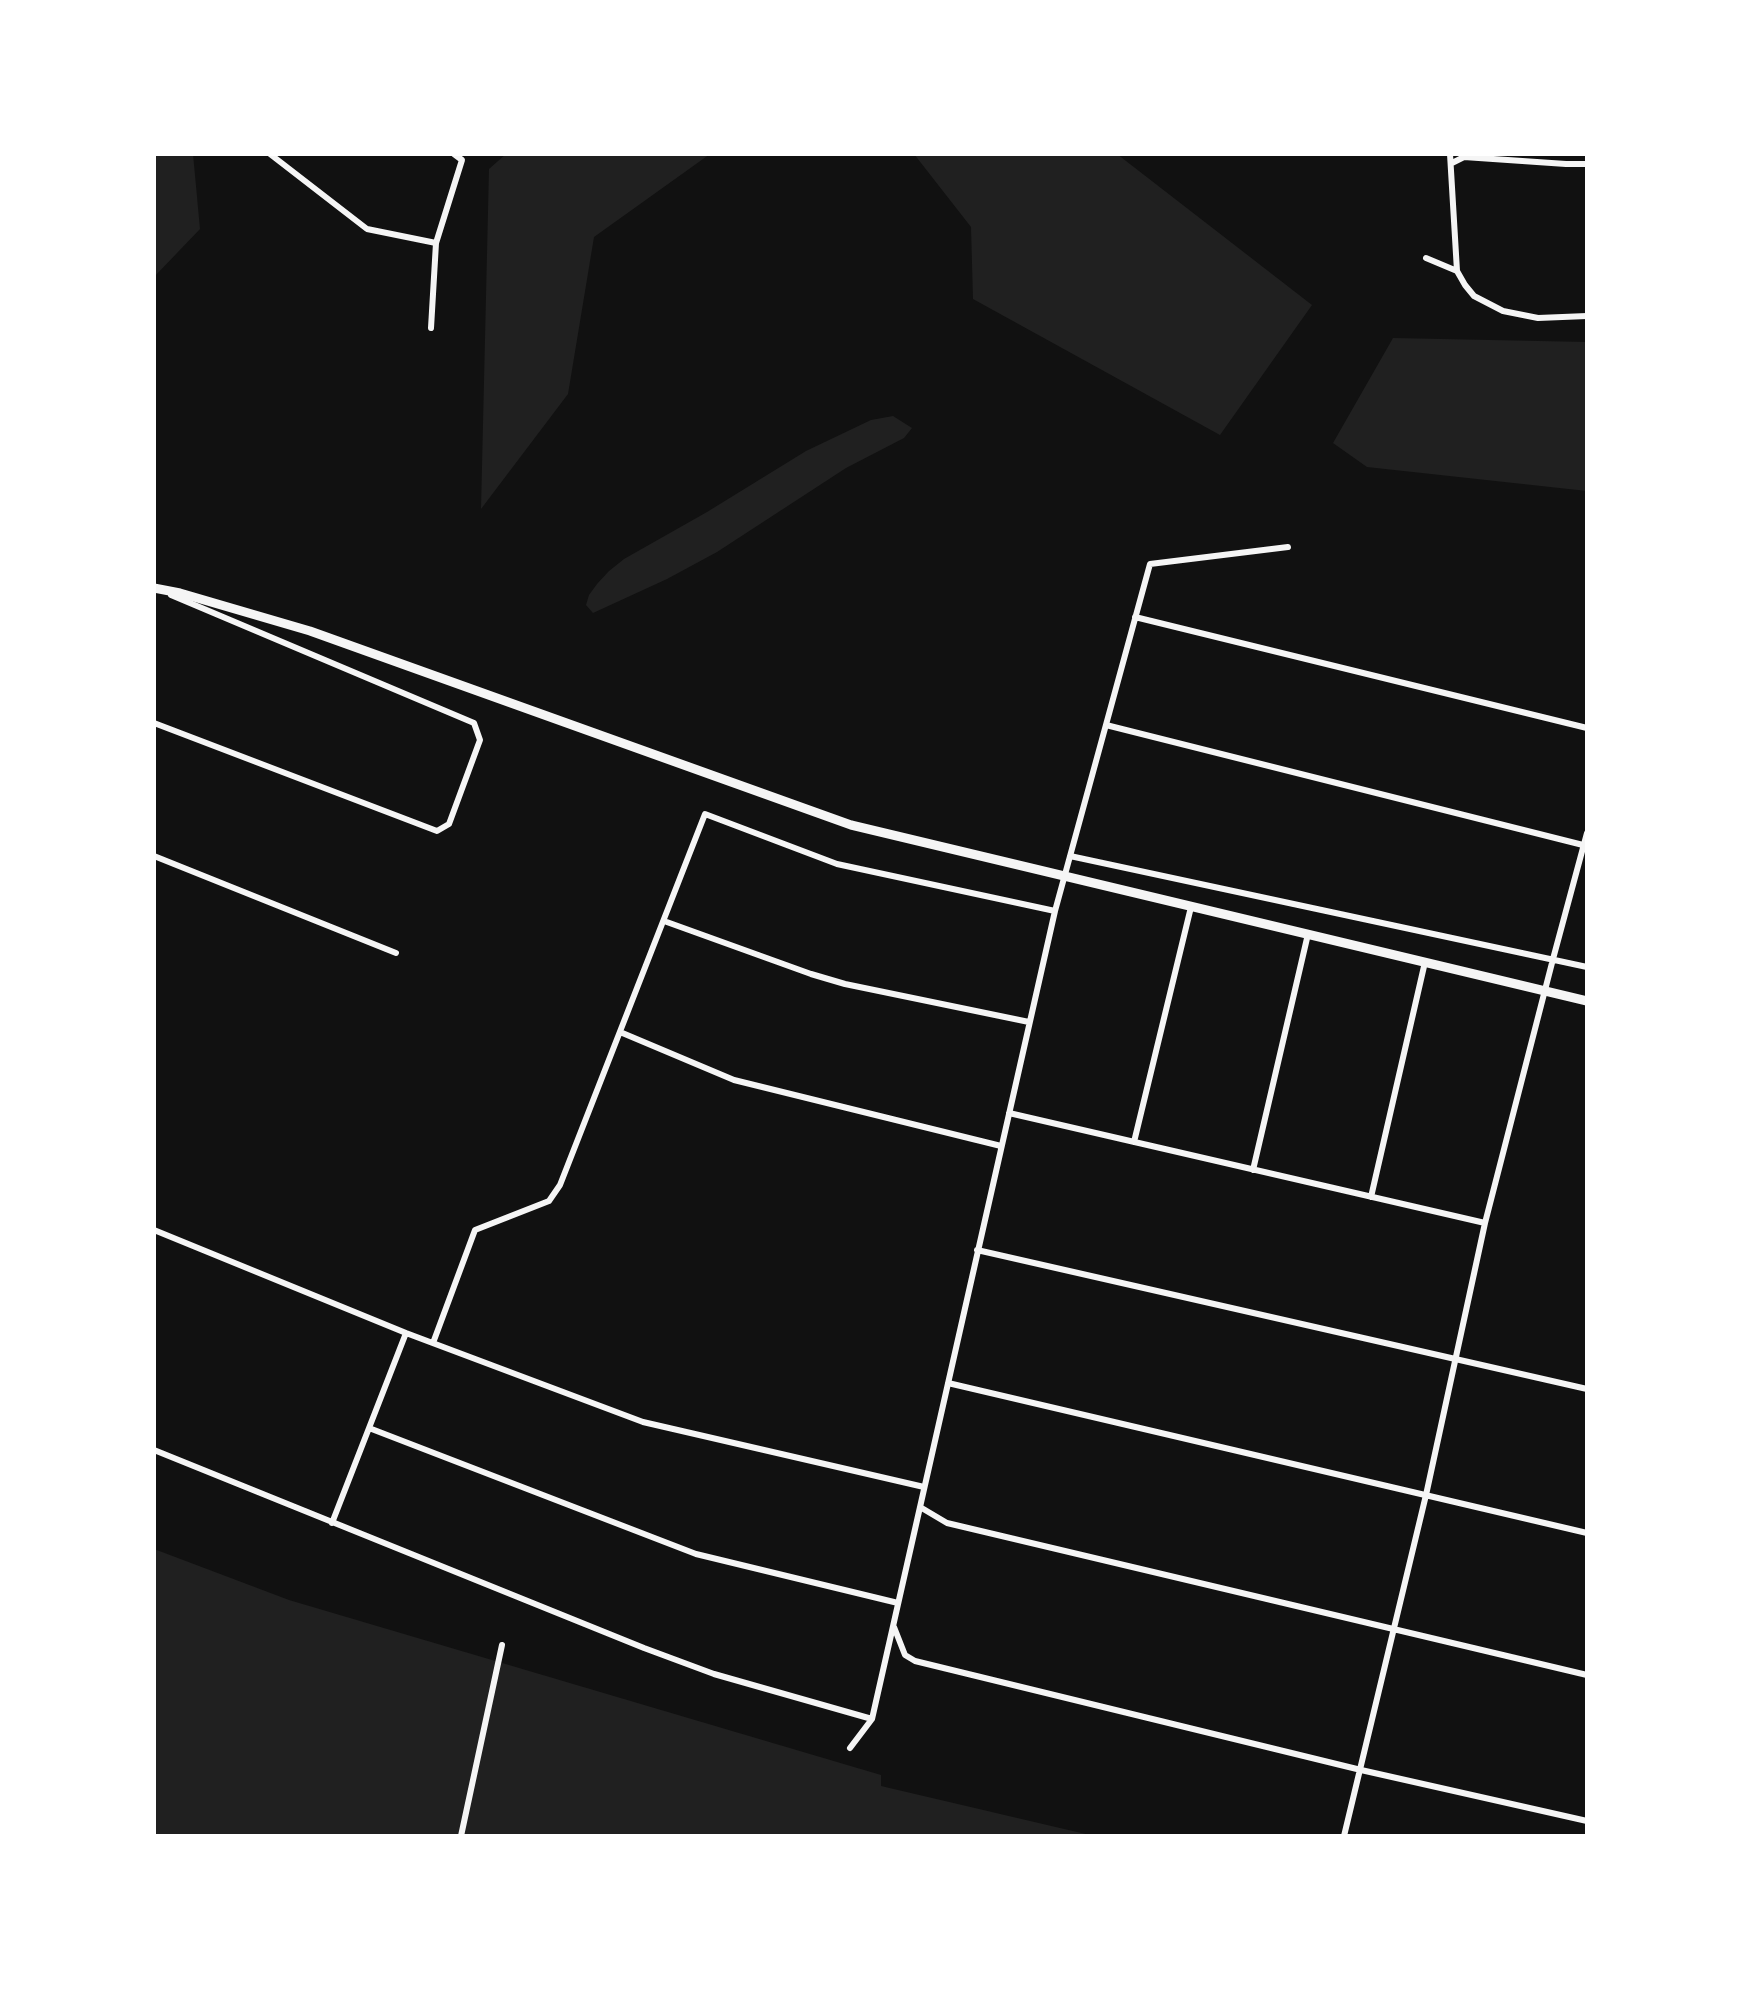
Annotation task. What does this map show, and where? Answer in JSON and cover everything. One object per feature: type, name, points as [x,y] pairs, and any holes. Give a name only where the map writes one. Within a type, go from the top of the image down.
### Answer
[{"type":"main road","points":[[154,588],[310,631],[851,825],[1587,1001]]},
{"type":"street","points":[[270,154],[367,229],[436,243]]},
{"type":"street","points":[[431,328],[436,243],[462,160],[454,154]]},
{"type":"street","points":[[1587,164],[1464,157],[1451,159],[1457,271],[1474,296],[1503,311],[1538,318],[1587,316]]},
{"type":"street","points":[[1426,258],[1457,271]]},
{"type":"street","points":[[850,1748],[872,1719],[1055,911],[1150,564],[1288,547]]},
{"type":"street","points":[[154,588],[474,723],[480,740],[449,824],[437,831],[154,723]]},
{"type":"street","points":[[1135,617],[1587,728]]},
{"type":"street","points":[[1106,725],[1586,845]]},
{"type":"street","points":[[433,1343],[475,1230],[549,1201],[560,1185],[705,814],[837,864],[1055,911]]},
{"type":"street","points":[[1344,1836],[1426,1495],[1485,1223],[1587,833]]},
{"type":"street","points":[[154,856],[396,953]]},
{"type":"street","points":[[1070,856],[1587,967]]},
{"type":"street","points":[[1134,1142],[1191,907]]},
{"type":"street","points":[[664,921],[845,984],[1029,1022]]},
{"type":"street","points":[[1253,1170],[1308,934]]},
{"type":"street","points":[[1371,1197],[1425,962]]},
{"type":"street","points":[[620,1032],[734,1080],[1001,1146]]},
{"type":"street","points":[[1009,1113],[1485,1223]]},
{"type":"street","points":[[154,1230],[406,1333],[643,1422],[924,1487]]},
{"type":"street","points":[[977,1250],[1587,1389]]},
{"type":"street","points":[[332,1523],[406,1333]]},
{"type":"street","points":[[948,1383],[1587,1533]]},
{"type":"street","points":[[369,1428],[696,1554],[898,1603]]},
{"type":"street","points":[[154,1450],[644,1648],[714,1674],[872,1719]]},
{"type":"street","points":[[920,1507],[947,1523],[1587,1675]]},
{"type":"street","points":[[893,1624],[905,1655],[915,1661],[1361,1770],[1587,1821]]},
{"type":"street","points":[[461,1836],[502,1645]]},
{"type":"shaded area","points":[[154,154],[193,154],[200,229],[154,277]]},
{"type":"shaded area","points":[[506,154],[710,154],[594,237],[568,394],[481,509],[489,169]]},
{"type":"shaded area","points":[[914,154],[1117,154],[1312,305],[1220,435],[973,299],[971,227]]},
{"type":"shaded area","points":[[1393,338],[1587,342],[1587,491],[1367,467],[1333,443]]},
{"type":"shaded area","points":[[893,416],[912,428],[904,438],[846,468],[717,552],[667,579],[593,613],[586,605],[597,584],[624,559],[806,451],[871,420]]},
{"type":"shaded area","points":[[154,1549],[289,1600],[881,1775],[881,1786],[1094,1836],[154,1836]]}]
